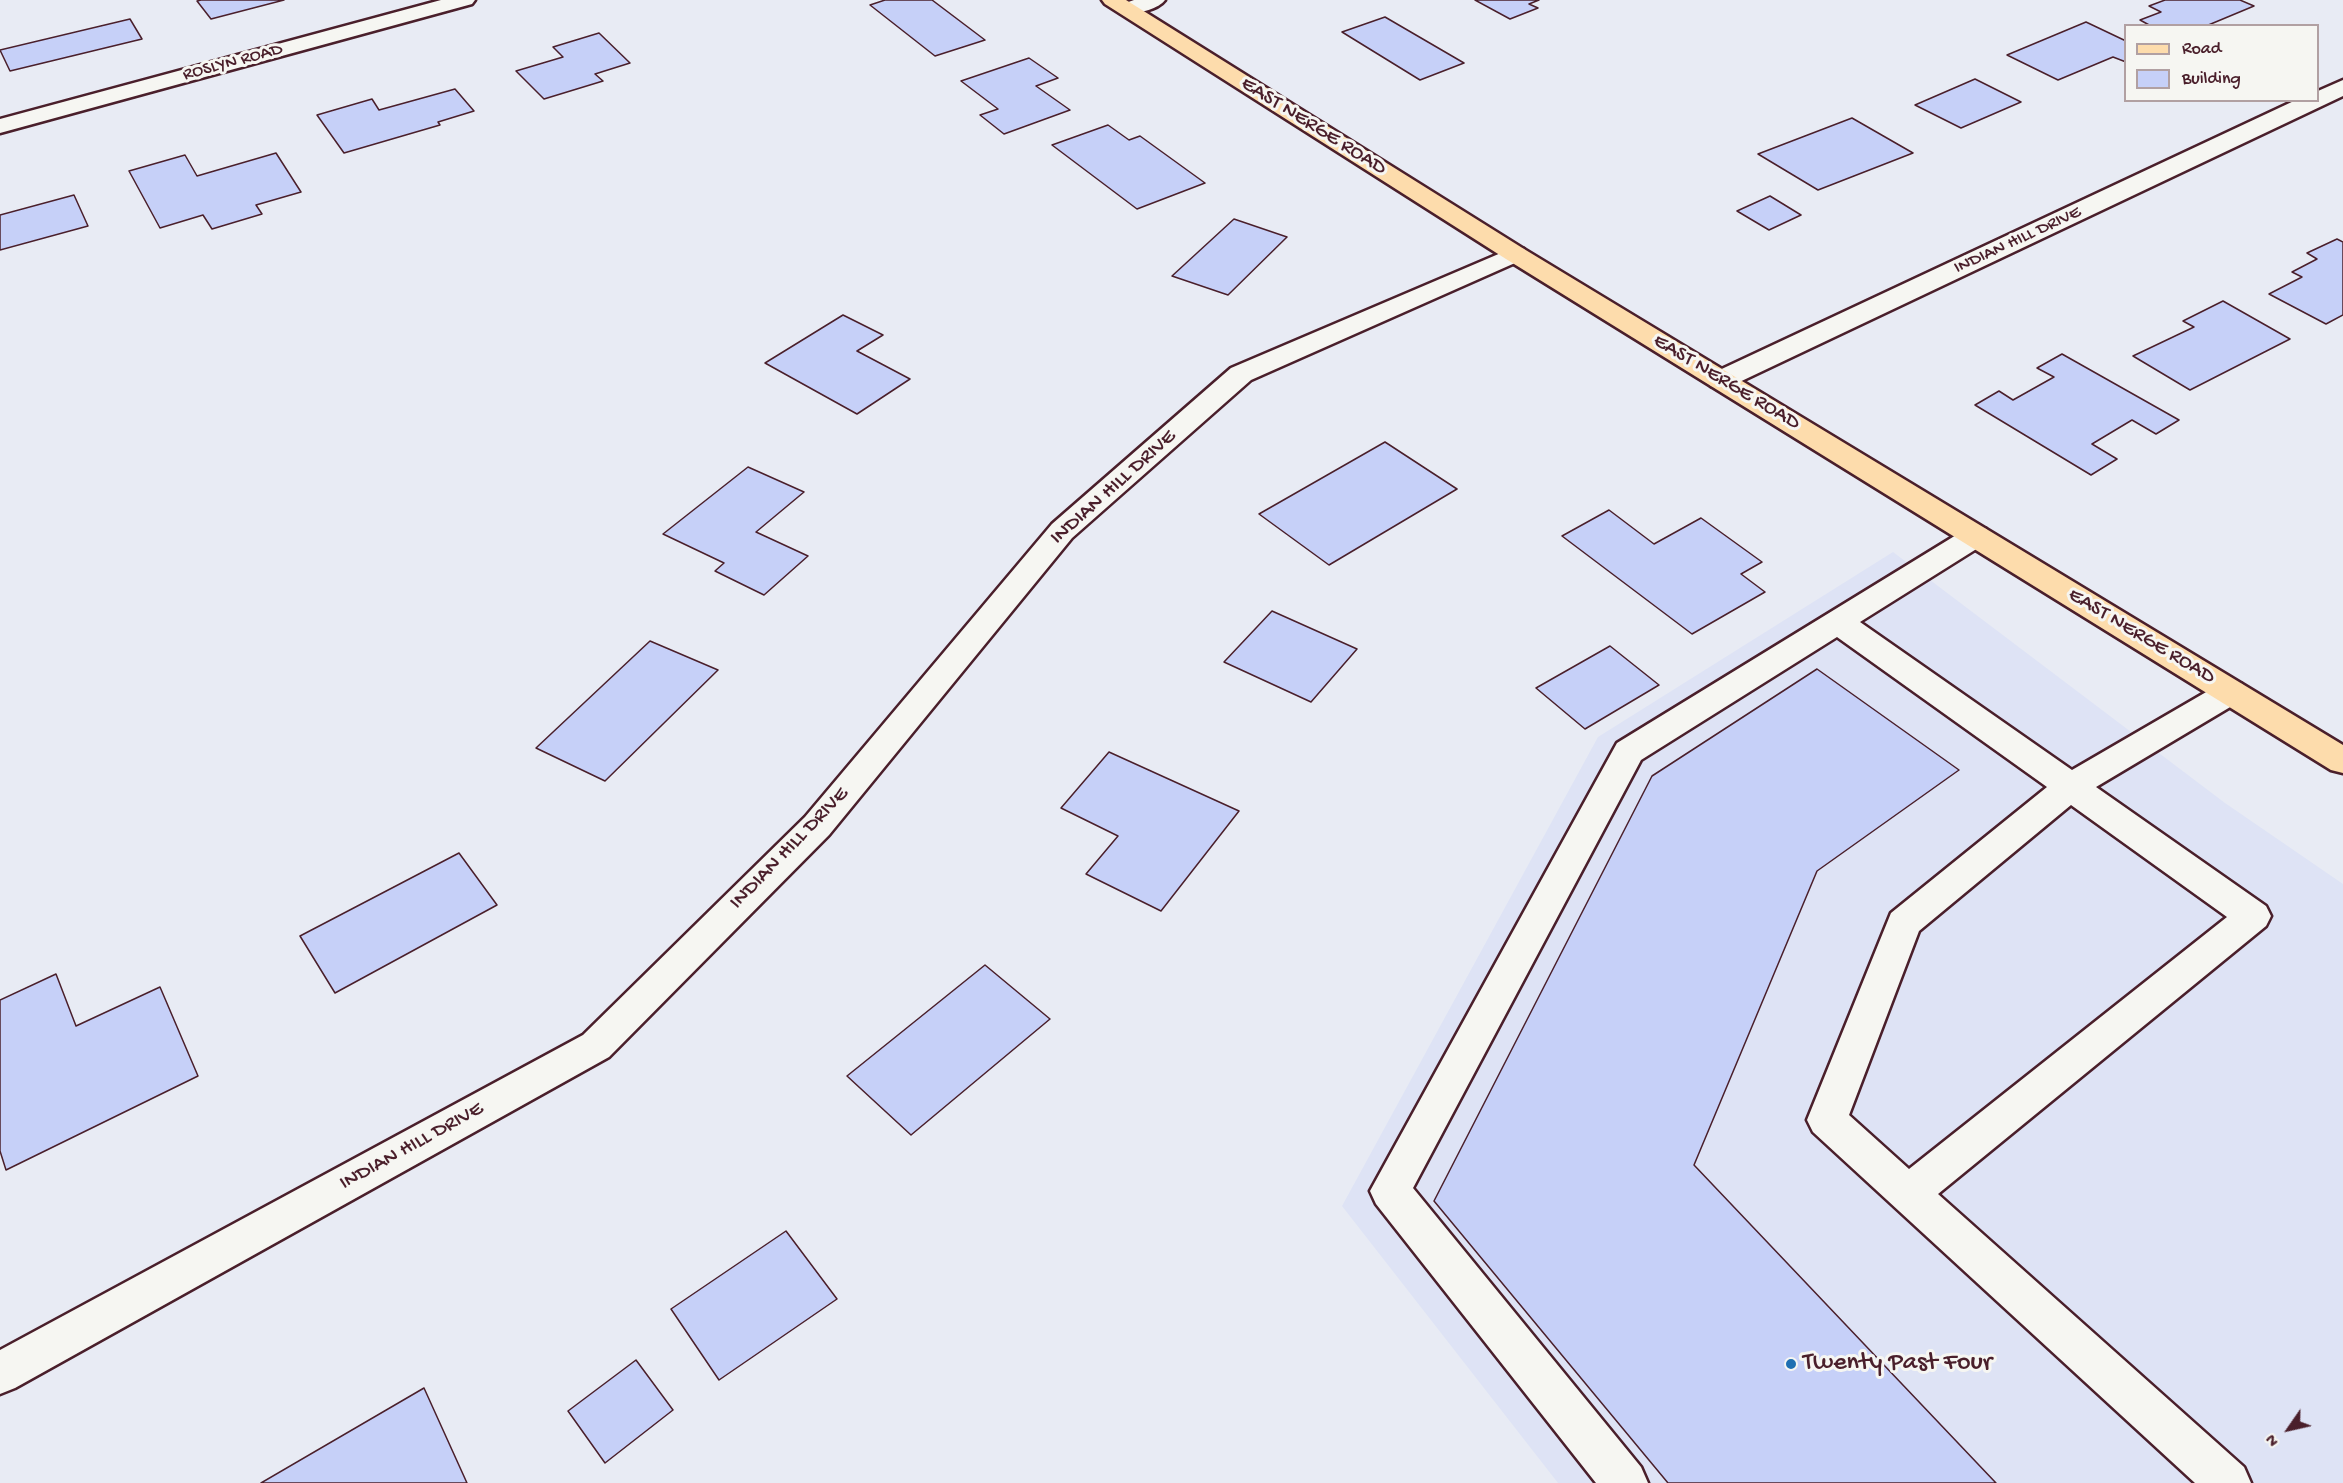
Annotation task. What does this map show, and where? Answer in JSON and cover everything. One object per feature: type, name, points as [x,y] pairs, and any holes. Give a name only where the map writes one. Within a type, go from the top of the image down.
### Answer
[{"type":"main road","name":"EAST NERGE ROAD","points":[[1120,4],[1515,254],[2343,761]]},
{"type":"street","name":"ROSLYN ROAD","points":[[0,126],[465,0]]},
{"type":"street","points":[[1120,4],[1155,0]]},
{"type":"street","name":"INDIAN HILL DRIVE","points":[[2319,99],[2343,87]]},
{"type":"street","name":"INDIAN HILL DRIVE","points":[[1721,380],[2312,102]]},
{"type":"street","name":"INDIAN HILL DRIVE","points":[[0,1373],[596,1046],[817,826],[1062,531],[1241,374],[1515,254]]},
{"type":"street","points":[[1624,1483],[1390,1191],[1629,752],[1976,536]]},
{"type":"street","points":[[1838,622],[2253,916],[1908,1194]]},
{"type":"street","points":[[2228,1483],[1827,1120],[1904,923],[2070,787],[2231,692]]},
{"type":"shaded area","points":[[1893,552],[2225,803],[2343,884],[2343,1483],[1558,1483],[1342,1206],[1598,737]]},
{"type":"building","points":[[284,0],[211,19],[197,1]]},
{"type":"building","points":[[885,0],[932,0],[985,40],[935,56],[870,5]]},
{"type":"building","points":[[1475,0],[1539,0],[1529,4],[1538,8],[1510,19]]},
{"type":"building","points":[[2165,0],[2240,0],[2254,6],[2211,24],[2147,24],[2140,20],[2161,12],[2149,6]]},
{"type":"building","points":[[1385,17],[1464,63],[1420,80],[1342,32]]},
{"type":"building","points":[[130,19],[142,39],[10,71],[0,50]]},
{"type":"building","points":[[2086,22],[2124,40],[2124,61],[2113,57],[2058,80],[2007,55]]},
{"type":"building","points":[[599,33],[630,63],[595,74],[603,81],[544,99],[516,71],[563,57],[553,47]]},
{"type":"building","points":[[1029,58],[1058,78],[1036,86],[1070,110],[1004,134],[980,115],[998,109],[961,81]]},
{"type":"building","points":[[1975,79],[2021,102],[1961,128],[1915,105]]},
{"type":"building","points":[[455,89],[474,111],[438,122],[440,125],[344,153],[317,115],[372,99],[379,110]]},
{"type":"building","points":[[1852,118],[1913,153],[1818,190],[1758,154]]},
{"type":"building","points":[[1108,125],[1129,140],[1140,136],[1205,183],[1137,209],[1052,145]]},
{"type":"building","points":[[276,153],[301,192],[256,205],[262,214],[212,229],[203,215],[160,228],[129,171],[185,155],[197,176]]},
{"type":"building","points":[[74,195],[88,226],[0,250],[0,215]]},
{"type":"building","points":[[1770,196],[1801,215],[1769,230],[1737,211]]},
{"type":"building","points":[[1234,219],[1287,237],[1228,295],[1172,276]]},
{"type":"building","points":[[2337,239],[2343,242],[2343,315],[2326,324],[2269,294],[2302,277],[2292,272],[2317,259],[2307,253]]},
{"type":"building","points":[[2223,301],[2290,339],[2190,390],[2133,356],[2194,327],[2183,321]]},
{"type":"building","points":[[843,315],[883,335],[857,351],[910,379],[857,414],[765,363]]},
{"type":"building","points":[[2062,354],[2179,420],[2156,434],[2132,420],[2092,444],[2117,459],[2091,475],[1975,405],[1999,391],[2013,400],[2054,377],[2037,368]]},
{"type":"building","points":[[1385,442],[1457,489],[1329,565],[1259,514]]},
{"type":"building","points":[[748,467],[804,492],[756,532],[808,556],[764,595],[715,571],[724,563],[663,534]]},
{"type":"building","points":[[1609,510],[1654,544],[1701,518],[1762,562],[1741,574],[1765,592],[1692,634],[1562,536]]},
{"type":"building","points":[[1272,611],[1357,649],[1311,702],[1224,662]]},
{"type":"building","points":[[650,641],[718,670],[605,781],[536,748]]},
{"type":"building","points":[[1610,646],[1659,685],[1585,729],[1536,688]]},
{"type":"building","points":[[1817,669],[1959,770],[1817,871],[1694,1165],[1996,1483],[1668,1483],[1434,1201],[1652,776]]},
{"type":"building","points":[[1109,752],[1239,811],[1161,911],[1086,874],[1118,836],[1061,808]]},
{"type":"building","points":[[459,853],[497,905],[335,993],[300,936]]},
{"type":"building","points":[[985,965],[1050,1019],[911,1135],[847,1076]]},
{"type":"building","points":[[56,974],[76,1026],[160,987],[198,1076],[6,1170],[0,1151],[0,1000]]},
{"type":"building","points":[[786,1231],[837,1299],[719,1380],[671,1309]]},
{"type":"building","points":[[636,1360],[673,1410],[605,1463],[568,1411]]},
{"type":"building","points":[[424,1388],[467,1483],[261,1483]]},
{"type":"place","name":"Twenty Past Four","points":[[1791,1364]]}]
